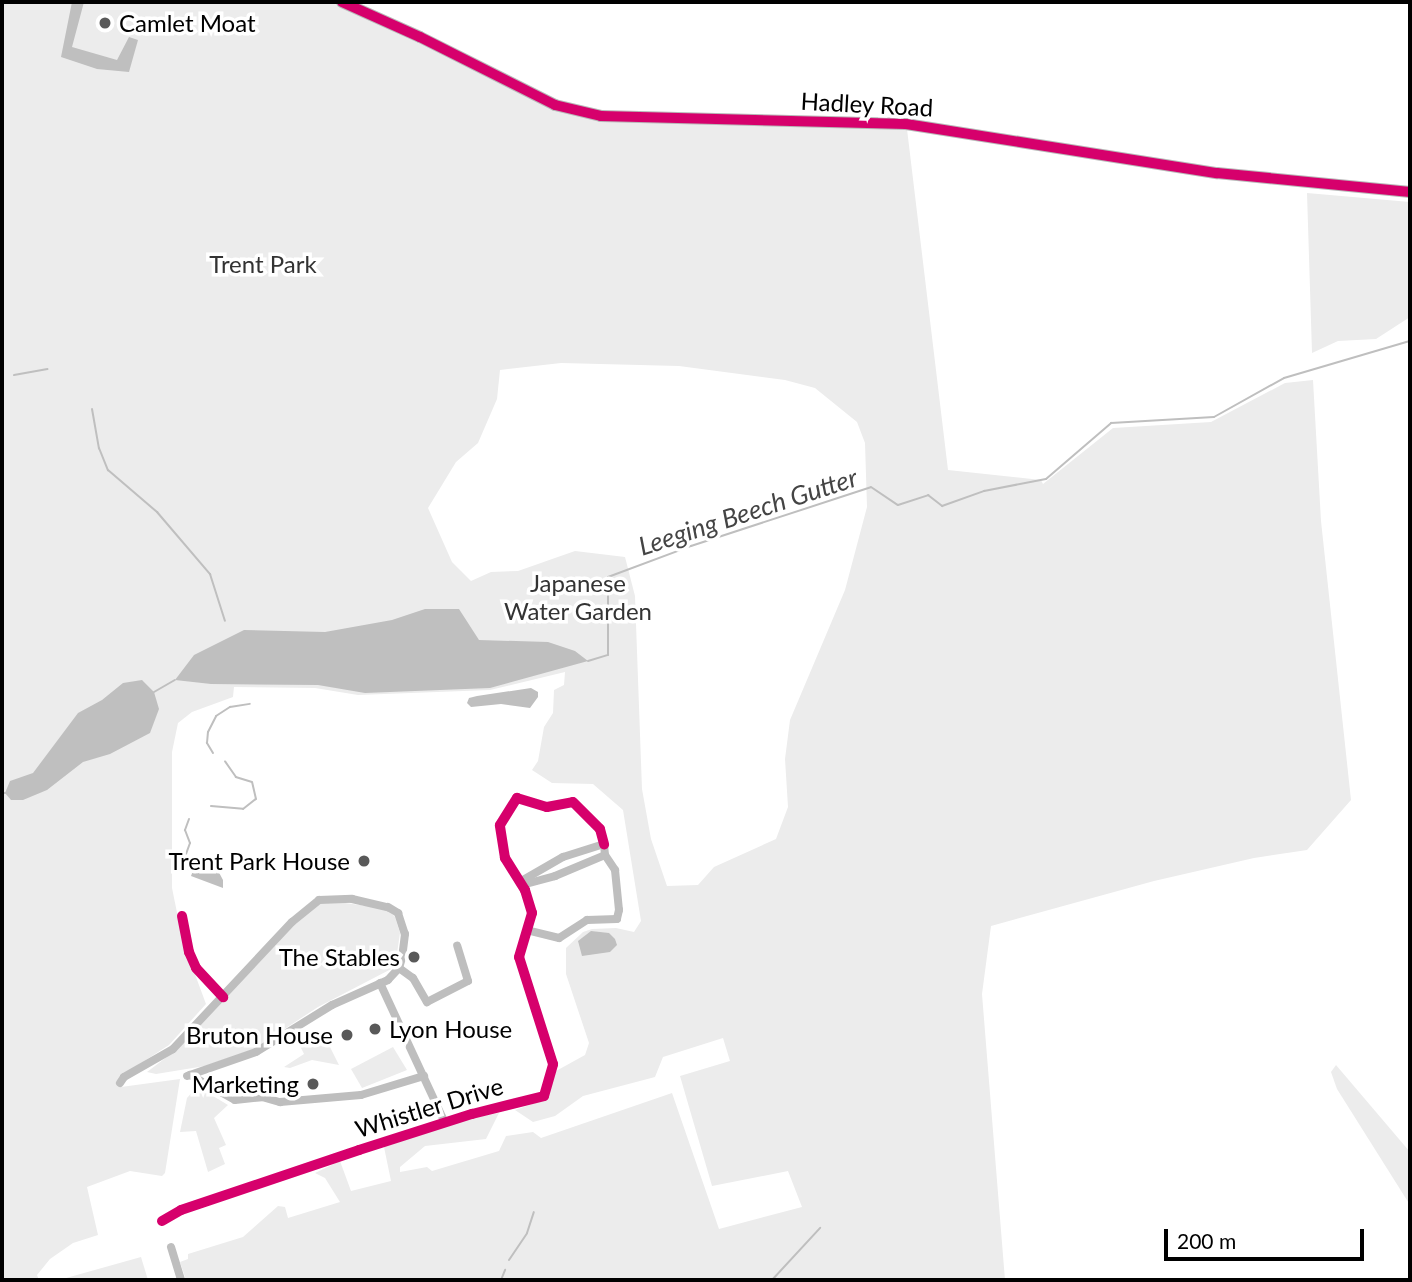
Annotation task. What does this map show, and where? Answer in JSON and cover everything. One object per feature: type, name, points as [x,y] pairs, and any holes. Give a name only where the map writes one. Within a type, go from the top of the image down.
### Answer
[{"type":"street","name":"Hadley Road","points":[[342,2],[420,37],[555,106],[601,116],[906,124],[1217,173],[1410,192]]},
{"type":"street","points":[[517,798],[547,807],[575,803],[600,829],[604,844],[605,855],[615,870],[617,919],[587,920],[559,939],[528,930],[532,913],[522,885],[505,858],[499,830],[517,798]]},
{"type":"street","points":[[522,885],[523,880],[562,857],[604,844]]},
{"type":"street","points":[[522,885],[563,873],[605,855]]},
{"type":"street","points":[[120,1083],[124,1077],[173,1049],[292,922],[319,900],[352,899],[395,910],[405,934],[399,968],[380,983],[323,1010],[256,1052],[188,1075],[235,1100],[262,1097],[280,1102],[361,1095],[425,1076]]},
{"type":"street","points":[[182,916],[189,952],[196,968],[223,997]]},
{"type":"street","name":"Whistler Drive","points":[[162,1221],[181,1210],[445,1123],[544,1096],[553,1064],[519,957],[521,942],[528,930]]},
{"type":"street","points":[[399,968],[413,978],[427,1002],[468,981],[457,946]]},
{"type":"street","points":[[380,983],[445,1123]]},
{"type":"street","points":[[171,1247],[181,1280]]},
{"type":"green space","name":"Trent Park","points":[[2,2],[333,2],[415,39],[553,110],[907,129],[948,470],[1041,480],[1043,484],[1113,428],[1211,422],[1285,383],[1313,380],[1321,521],[1351,800],[1307,850],[1254,858],[1154,881],[991,926],[982,994],[1005,1280],[186,1280],[180,1262],[188,1259],[188,1254],[243,1237],[278,1206],[285,1207],[288,1218],[340,1202],[325,1178],[315,1173],[340,1161],[351,1191],[391,1181],[384,1147],[390,1143],[472,1118],[499,1113],[486,1139],[425,1146],[400,1167],[400,1172],[427,1167],[432,1171],[499,1151],[506,1136],[533,1132],[541,1138],[672,1093],[719,1229],[802,1207],[788,1171],[712,1186],[680,1076],[730,1061],[723,1038],[663,1057],[655,1077],[583,1096],[555,1116],[533,1122],[515,1110],[547,1099],[556,1071],[585,1055],[589,1043],[566,974],[566,948],[583,932],[616,928],[634,932],[641,921],[623,810],[593,784],[552,783],[532,770],[538,761],[544,727],[553,713],[554,690],[564,685],[565,672],[490,690],[358,695],[315,688],[234,687],[233,697],[192,712],[178,723],[172,752],[172,888],[183,942],[206,1004],[169,1045],[121,1076],[121,1087],[180,1079],[165,1173],[162,1176],[130,1171],[87,1187],[98,1235],[73,1243],[50,1259],[37,1275],[39,1280],[2,1280]],"holes":[[[561,363],[679,366],[785,380],[815,388],[857,422],[865,443],[867,507],[845,590],[790,720],[785,759],[788,807],[776,839],[714,867],[698,885],[667,886],[651,839],[642,789],[635,596],[625,557],[575,551],[518,571],[491,572],[471,581],[452,562],[428,508],[456,462],[478,443],[497,399],[500,370]]]},
{"type":"green space","points":[[1307,193],[1410,202],[1410,317],[1376,339],[1338,341],[1312,353]]},
{"type":"green space","points":[[331,901],[388,909],[395,917],[400,933],[395,967],[318,1007],[254,1049],[205,1066],[156,1074],[147,1072],[176,1050],[297,920],[318,903]]},
{"type":"green space","points":[[322,1031],[339,1065],[312,1060],[290,1068],[284,1067],[304,1054],[300,1046]]},
{"type":"green space","points":[[393,1047],[407,1070],[362,1088],[351,1069]]},
{"type":"green space","points":[[1336,1065],[1410,1152],[1410,1205],[1337,1089],[1331,1072]]},
{"type":"green space","points":[[194,1090],[208,1093],[228,1105],[214,1118],[226,1145],[219,1148],[225,1164],[208,1172],[196,1131],[180,1132],[187,1098]]},
{"type":"green space","points":[[141,1257],[148,1280],[59,1280]]},
{"type":"shaded area","points":[[72,2],[84,2],[72,47],[117,60],[129,37],[138,40],[129,72],[97,69],[61,57]]},
{"type":"shaded area","points":[[425,609],[459,609],[479,640],[548,642],[575,651],[588,661],[490,688],[365,693],[318,685],[211,684],[175,680],[194,655],[244,630],[325,632],[392,620]]},
{"type":"shaded area","points":[[142,680],[154,692],[159,709],[150,733],[110,754],[83,762],[47,790],[23,800],[11,800],[5,793],[10,781],[33,773],[78,713],[102,700],[123,683]]},
{"type":"shaded area","points":[[531,688],[538,692],[538,697],[530,708],[501,704],[471,707],[467,703],[469,698],[477,696]]},
{"type":"shaded area","points":[[204,864],[216,867],[223,880],[223,888],[191,876],[194,868]]},
{"type":"shaded area","points":[[591,931],[609,933],[617,945],[610,952],[582,956],[578,941]]},
{"type":"waterway","name":"Leeging Beech Gutter","points":[[588,661],[608,655],[608,577],[691,546],[871,487],[898,505],[928,495],[942,506],[984,491],[1046,479],[1111,423],[1214,417],[1284,378],[1410,341]]},
{"type":"waterway","points":[[14,375],[47,369]]},
{"type":"waterway","points":[[92,409],[99,448],[108,470],[157,512],[210,574],[225,621]]},
{"type":"waterway","points":[[559,594],[607,578]]},
{"type":"waterway","points":[[154,692],[175,680]]},
{"type":"waterway","points":[[213,753],[207,743],[208,732],[216,716],[230,707],[250,704]]},
{"type":"waterway","points":[[211,806],[243,809],[256,799],[252,782],[236,777],[225,761]]},
{"type":"waterway","points":[[189,819],[185,830],[190,843],[182,865],[193,872]]},
{"type":"waterway","points":[[509,1260],[527,1233],[534,1212]]},
{"type":"waterway","points":[[772,1280],[820,1228]]},
{"type":"waterway","points":[[501,1280],[505,1270]]},
{"type":"cycle path","points":[[342,2],[420,37],[555,105],[601,116],[906,124],[1217,173],[1410,192]]},
{"type":"cycle path","points":[[162,1221],[181,1210],[359,1150],[472,1114],[544,1096],[553,1064],[519,957],[532,913],[525,890],[505,858],[500,825],[517,798],[547,807],[573,802],[600,829],[604,844]]},
{"type":"cycle path","points":[[182,916],[189,952],[196,968],[223,997]]},
{"type":"place","name":"Camlet Moat","points":[[105,23]]},
{"type":"place","name":"Trent Park House","points":[[364,861]]},
{"type":"place","name":"The Stables","points":[[414,957]]},
{"type":"place","name":"Lyon House","points":[[375,1029]]},
{"type":"place","name":"Bruton House","points":[[347,1035]]},
{"type":"place","name":"Marketing","points":[[313,1084]]},
{"type":"park label","name":"Japanese Water Garden","points":[[578,597]]}]
